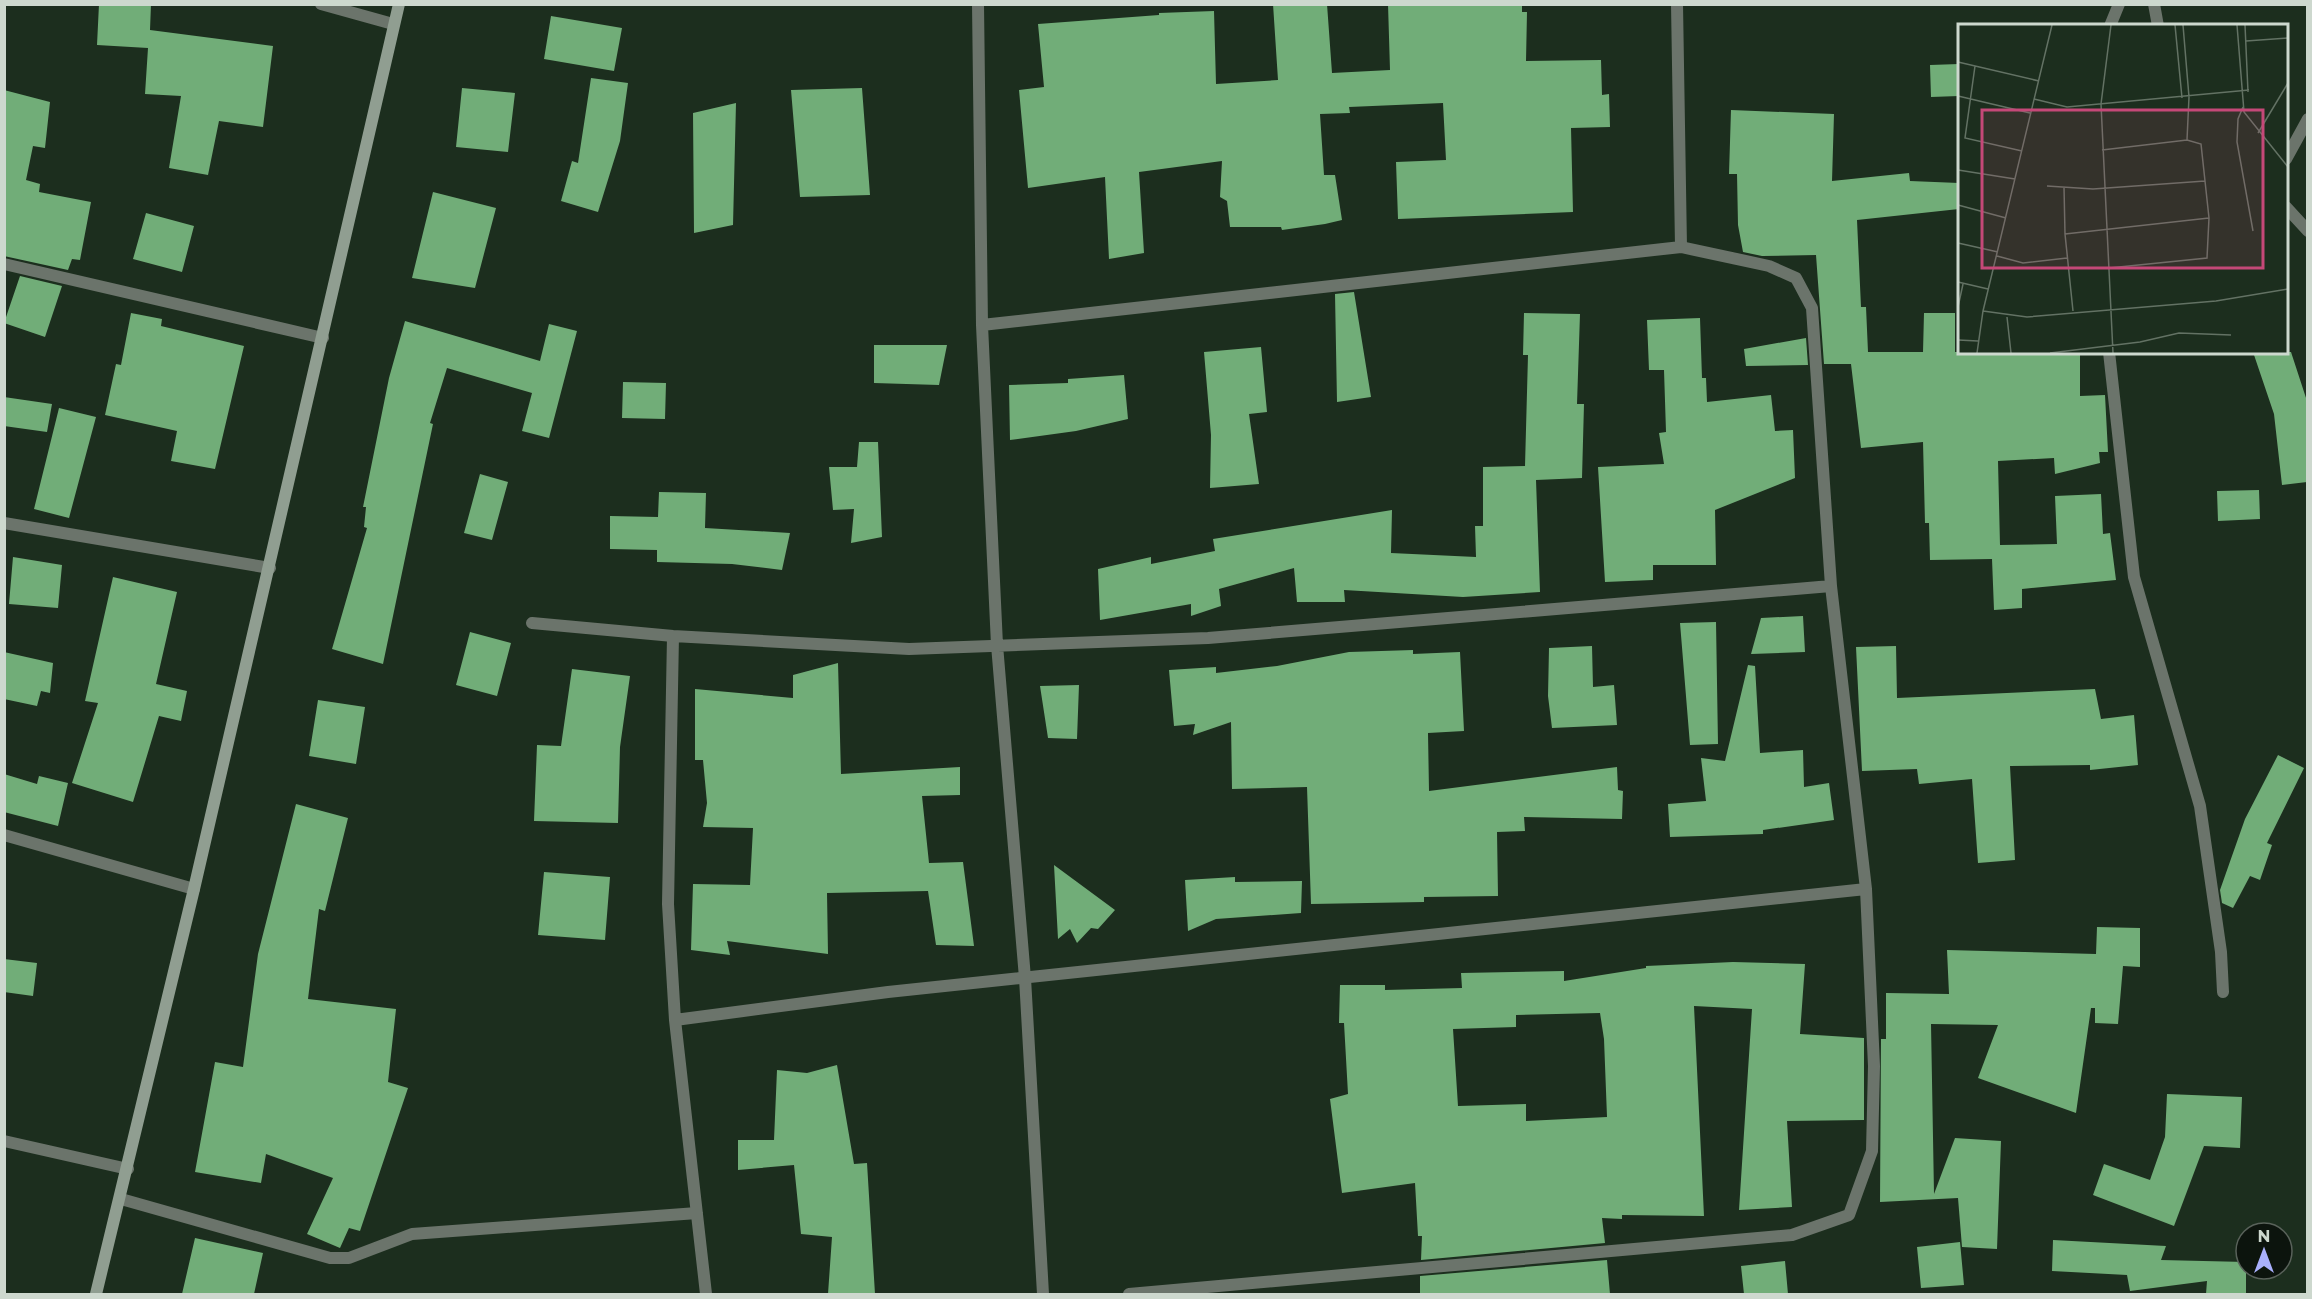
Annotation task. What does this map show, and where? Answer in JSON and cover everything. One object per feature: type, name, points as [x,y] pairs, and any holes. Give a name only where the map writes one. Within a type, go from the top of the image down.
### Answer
[{"type":"main road","points":[[96,1294],[121,1199],[270,568],[399,4]]},
{"type":"street","points":[[321,4],[393,24]]},
{"type":"street","points":[[978,4],[982,325],[998,645],[1025,978],[1043,1294]]},
{"type":"street","points":[[1677,4],[1681,247]]},
{"type":"street","points":[[2111,24],[2120,4]]},
{"type":"street","points":[[2154,4],[2158,24]]},
{"type":"street","points":[[2288,155],[2307,119]]},
{"type":"street","points":[[2288,209],[2307,231]]},
{"type":"street","points":[[982,325],[1681,247],[1769,266],[1796,278],[1812,308],[1831,586],[1866,889],[1874,1066],[1872,1151],[1849,1215],[1792,1235],[1129,1294]]},
{"type":"street","points":[[4,264],[323,338]]},
{"type":"street","points":[[2109,354],[2134,577],[2200,806],[2222,952],[2223,992]]},
{"type":"street","points":[[4,523],[270,568]]},
{"type":"street","points":[[532,623],[673,636],[909,649],[1208,638],[1831,586]]},
{"type":"street","points":[[673,636],[668,904],[675,1020],[706,1294]]},
{"type":"street","points":[[4,835],[194,889]]},
{"type":"street","points":[[675,1020],[888,992],[1866,889]]},
{"type":"street","points":[[4,1142],[128,1169]]},
{"type":"street","points":[[121,1199],[330,1258],[349,1258],[412,1234],[697,1213]]},
{"type":"building","points":[[99,4],[151,4],[150,30],[273,46],[263,127],[219,121],[208,175],[169,168],[181,96],[145,94],[148,48],[97,45]]},
{"type":"building","points":[[1273,4],[1327,4],[1332,73],[1390,70],[1388,4],[1522,4],[1522,12],[1527,12],[1526,61],[1601,60],[1602,95],[1609,94],[1610,127],[1571,128],[1573,212],[1398,219],[1396,162],[1446,160],[1443,103],[1349,107],[1350,113],[1320,114],[1324,175],[1335,175],[1342,220],[1325,224],[1282,230],[1281,227],[1230,227],[1227,201],[1220,197],[1222,161],[1139,172],[1144,253],[1109,259],[1105,177],[1028,188],[1019,90],[1044,87],[1038,24],[1159,15],[1159,13],[1214,11],[1216,84],[1278,80]]},
{"type":"building","points":[[551,16],[622,28],[614,71],[544,59]]},
{"type":"building","points":[[1958,64],[1958,96],[1931,97],[1930,65]]},
{"type":"building","points":[[591,78],[628,83],[620,141],[598,212],[561,201],[572,161],[578,163]]},
{"type":"building","points":[[462,88],[515,93],[508,152],[456,147]]},
{"type":"building","points":[[862,88],[870,195],[800,197],[791,90]]},
{"type":"building","points":[[4,90],[50,102],[45,148],[33,146],[26,180],[40,184],[39,192],[91,202],[80,260],[72,259],[68,270],[4,256]]},
{"type":"building","points":[[736,103],[733,225],[694,233],[693,113]]},
{"type":"building","points":[[1731,110],[1834,114],[1832,181],[1909,173],[1910,181],[1958,183],[1958,209],[1857,220],[1861,307],[1866,307],[1868,352],[1923,352],[1924,313],[1955,313],[1955,352],[1958,354],[2080,354],[2080,396],[2105,395],[2108,452],[2099,452],[2100,463],[2055,474],[2054,458],[1998,461],[2000,545],[2057,544],[2055,496],[2101,494],[2103,534],[2110,533],[2116,580],[2022,589],[2022,608],[1994,610],[1992,559],[1930,560],[1929,523],[1925,523],[1923,442],[1861,448],[1851,364],[1824,364],[1816,255],[1762,256],[1743,252],[1738,225],[1737,174],[1729,174]]},
{"type":"building","points":[[433,192],[496,208],[475,288],[412,278]]},
{"type":"building","points":[[146,213],[194,226],[182,272],[133,259]]},
{"type":"building","points":[[20,276],[62,286],[45,337],[4,323]]},
{"type":"building","points":[[1354,292],[1371,397],[1337,402],[1335,294]]},
{"type":"building","points":[[131,313],[162,319],[161,326],[244,346],[215,469],[171,461],[177,431],[105,415],[116,364],[121,365]]},
{"type":"building","points":[[1524,313],[1580,314],[1577,404],[1584,404],[1582,478],[1536,480],[1540,592],[1463,597],[1344,590],[1345,602],[1297,602],[1294,568],[1219,589],[1221,606],[1191,616],[1191,604],[1100,620],[1098,569],[1151,557],[1151,564],[1215,551],[1213,539],[1392,510],[1391,553],[1476,557],[1475,526],[1483,526],[1483,467],[1525,466],[1528,355],[1523,355]]},
{"type":"building","points":[[1700,318],[1702,378],[1706,378],[1707,402],[1771,395],[1775,431],[1793,430],[1795,478],[1715,510],[1716,565],[1653,565],[1653,580],[1605,582],[1598,467],[1664,464],[1659,433],[1666,432],[1664,370],[1649,370],[1647,320]]},
{"type":"building","points":[[405,321],[540,361],[549,324],[577,331],[549,438],[522,431],[532,393],[447,368],[430,423],[433,424],[383,664],[332,649],[367,528],[364,527],[366,507],[363,507],[389,378]]},
{"type":"building","points":[[1806,338],[1808,365],[1746,366],[1744,349]]},
{"type":"building","points":[[874,345],[947,345],[939,385],[874,383]]},
{"type":"building","points":[[1261,347],[1267,412],[1249,414],[1259,484],[1210,488],[1211,435],[1204,352]]},
{"type":"building","points":[[2291,352],[2307,401],[2307,482],[2282,485],[2274,414],[2254,354],[2288,354]]},
{"type":"building","points":[[1124,375],[1128,419],[1076,431],[1010,440],[1009,385],[1068,383],[1068,379]]},
{"type":"building","points":[[623,382],[666,383],[665,419],[622,418]]},
{"type":"building","points":[[4,397],[52,404],[47,432],[4,426]]},
{"type":"building","points":[[59,408],[96,417],[69,518],[34,509]]},
{"type":"building","points":[[859,442],[878,442],[882,537],[851,543],[854,509],[833,510],[829,467],[857,467]]},
{"type":"building","points":[[480,474],[508,482],[492,540],[464,533]]},
{"type":"building","points":[[2259,490],[2260,519],[2218,521],[2217,491]]},
{"type":"building","points":[[659,492],[706,493],[705,528],[790,533],[782,570],[732,564],[657,562],[657,550],[610,549],[610,516],[658,517]]},
{"type":"building","points":[[13,557],[62,565],[58,608],[9,604]]},
{"type":"building","points":[[113,577],[177,592],[156,684],[187,691],[181,721],[159,716],[133,802],[72,783],[98,703],[85,701]]},
{"type":"building","points":[[1803,616],[1805,652],[1751,654],[1761,618]]},
{"type":"building","points":[[1716,622],[1718,744],[1690,745],[1680,623]]},
{"type":"building","points":[[470,632],[511,643],[497,696],[456,685]]},
{"type":"building","points":[[1592,646],[1593,687],[1614,685],[1617,725],[1552,728],[1548,696],[1549,648]]},
{"type":"building","points":[[1896,646],[1897,698],[2095,689],[2101,719],[2134,715],[2138,765],[2090,770],[2090,765],[2010,766],[2015,860],[1978,863],[1972,779],[1919,784],[1917,769],[1862,771],[1856,647]]},
{"type":"building","points":[[1413,650],[1413,654],[1460,652],[1464,731],[1428,733],[1429,791],[1617,767],[1618,790],[1623,791],[1622,819],[1524,817],[1525,831],[1497,832],[1498,896],[1424,897],[1424,902],[1311,904],[1307,787],[1232,789],[1231,722],[1193,735],[1195,724],[1174,726],[1169,670],[1216,667],[1216,673],[1277,666],[1349,652]]},
{"type":"building","points":[[4,652],[53,663],[50,693],[41,691],[37,706],[4,699]]},
{"type":"building","points":[[838,663],[841,774],[960,767],[960,795],[922,796],[929,863],[963,862],[974,946],[936,945],[928,891],[827,893],[828,954],[727,941],[730,955],[691,950],[693,884],[750,885],[753,828],[703,827],[707,803],[703,760],[695,760],[695,689],[793,698],[793,675]]},
{"type":"building","points":[[1748,665],[1755,666],[1760,753],[1803,750],[1804,787],[1829,783],[1834,820],[1763,830],[1763,834],[1670,837],[1668,804],[1706,801],[1701,758],[1725,761]]},
{"type":"building","points":[[572,669],[630,676],[620,747],[618,823],[534,821],[537,745],[561,746]]},
{"type":"building","points":[[1079,685],[1077,739],[1048,738],[1040,686]]},
{"type":"building","points":[[318,700],[365,707],[356,764],[309,756]]},
{"type":"building","points":[[2278,755],[2304,768],[2267,843],[2272,845],[2260,880],[2250,876],[2233,908],[2222,903],[2220,890],[2245,819]]},
{"type":"building","points":[[4,774],[37,784],[39,776],[68,783],[58,826],[4,812]]},
{"type":"building","points":[[296,804],[348,818],[325,911],[319,909],[308,999],[396,1009],[388,1082],[408,1088],[360,1231],[349,1228],[340,1248],[307,1234],[333,1178],[266,1154],[261,1183],[195,1172],[215,1062],[243,1067],[258,954]]},
{"type":"building","points":[[1054,865],[1115,910],[1098,929],[1091,928],[1077,943],[1070,929],[1058,939]]},
{"type":"building","points":[[544,872],[610,877],[605,940],[538,935]]},
{"type":"building","points":[[1235,877],[1235,882],[1302,881],[1301,913],[1216,919],[1188,931],[1185,880]]},
{"type":"building","points":[[2097,927],[2140,928],[2140,967],[2123,966],[2118,1024],[2095,1023],[2095,1008],[2091,1008],[2076,1113],[1978,1078],[1998,1025],[1931,1024],[1934,1194],[1955,1138],[2001,1141],[1997,1249],[1962,1247],[1958,1198],[1880,1202],[1881,1039],[1886,1039],[1886,993],[1949,994],[1947,950],[2096,954]]},
{"type":"building","points":[[4,959],[37,963],[33,996],[4,992]]},
{"type":"building","points":[[1733,962],[1805,964],[1800,1034],[1864,1038],[1864,1120],[1787,1121],[1792,1207],[1739,1210],[1752,1009],[1694,1006],[1704,1216],[1622,1215],[1622,1219],[1602,1218],[1605,1243],[1421,1260],[1422,1236],[1418,1236],[1415,1183],[1342,1193],[1330,1099],[1348,1094],[1344,1023],[1339,1023],[1340,985],[1385,985],[1385,990],[1462,988],[1461,973],[1564,971],[1564,981],[1646,968],[1646,966]],"holes":[[[1600,1013],[1604,1039],[1607,1117],[1526,1121],[1526,1104],[1458,1106],[1453,1029],[1516,1027],[1516,1015]]]},
{"type":"building","points":[[837,1065],[854,1164],[867,1163],[875,1294],[828,1294],[832,1237],[801,1234],[794,1165],[738,1170],[738,1140],[774,1140],[777,1070],[807,1073]]},
{"type":"building","points":[[2167,1094],[2242,1097],[2240,1148],[2204,1146],[2174,1226],[2093,1195],[2104,1164],[2150,1180],[2165,1137]]},
{"type":"building","points":[[195,1238],[263,1253],[254,1294],[182,1294]]},
{"type":"building","points":[[2053,1240],[2166,1246],[2161,1260],[2234,1262],[2234,1281],[2246,1281],[2246,1294],[2206,1294],[2207,1281],[2130,1291],[2127,1275],[2052,1271]]},
{"type":"building","points":[[1960,1242],[1964,1285],[1921,1288],[1917,1247]]},
{"type":"building","points":[[1607,1260],[1610,1294],[1420,1294],[1420,1276]]},
{"type":"building","points":[[1785,1261],[1788,1294],[1744,1294],[1741,1266]]}]
